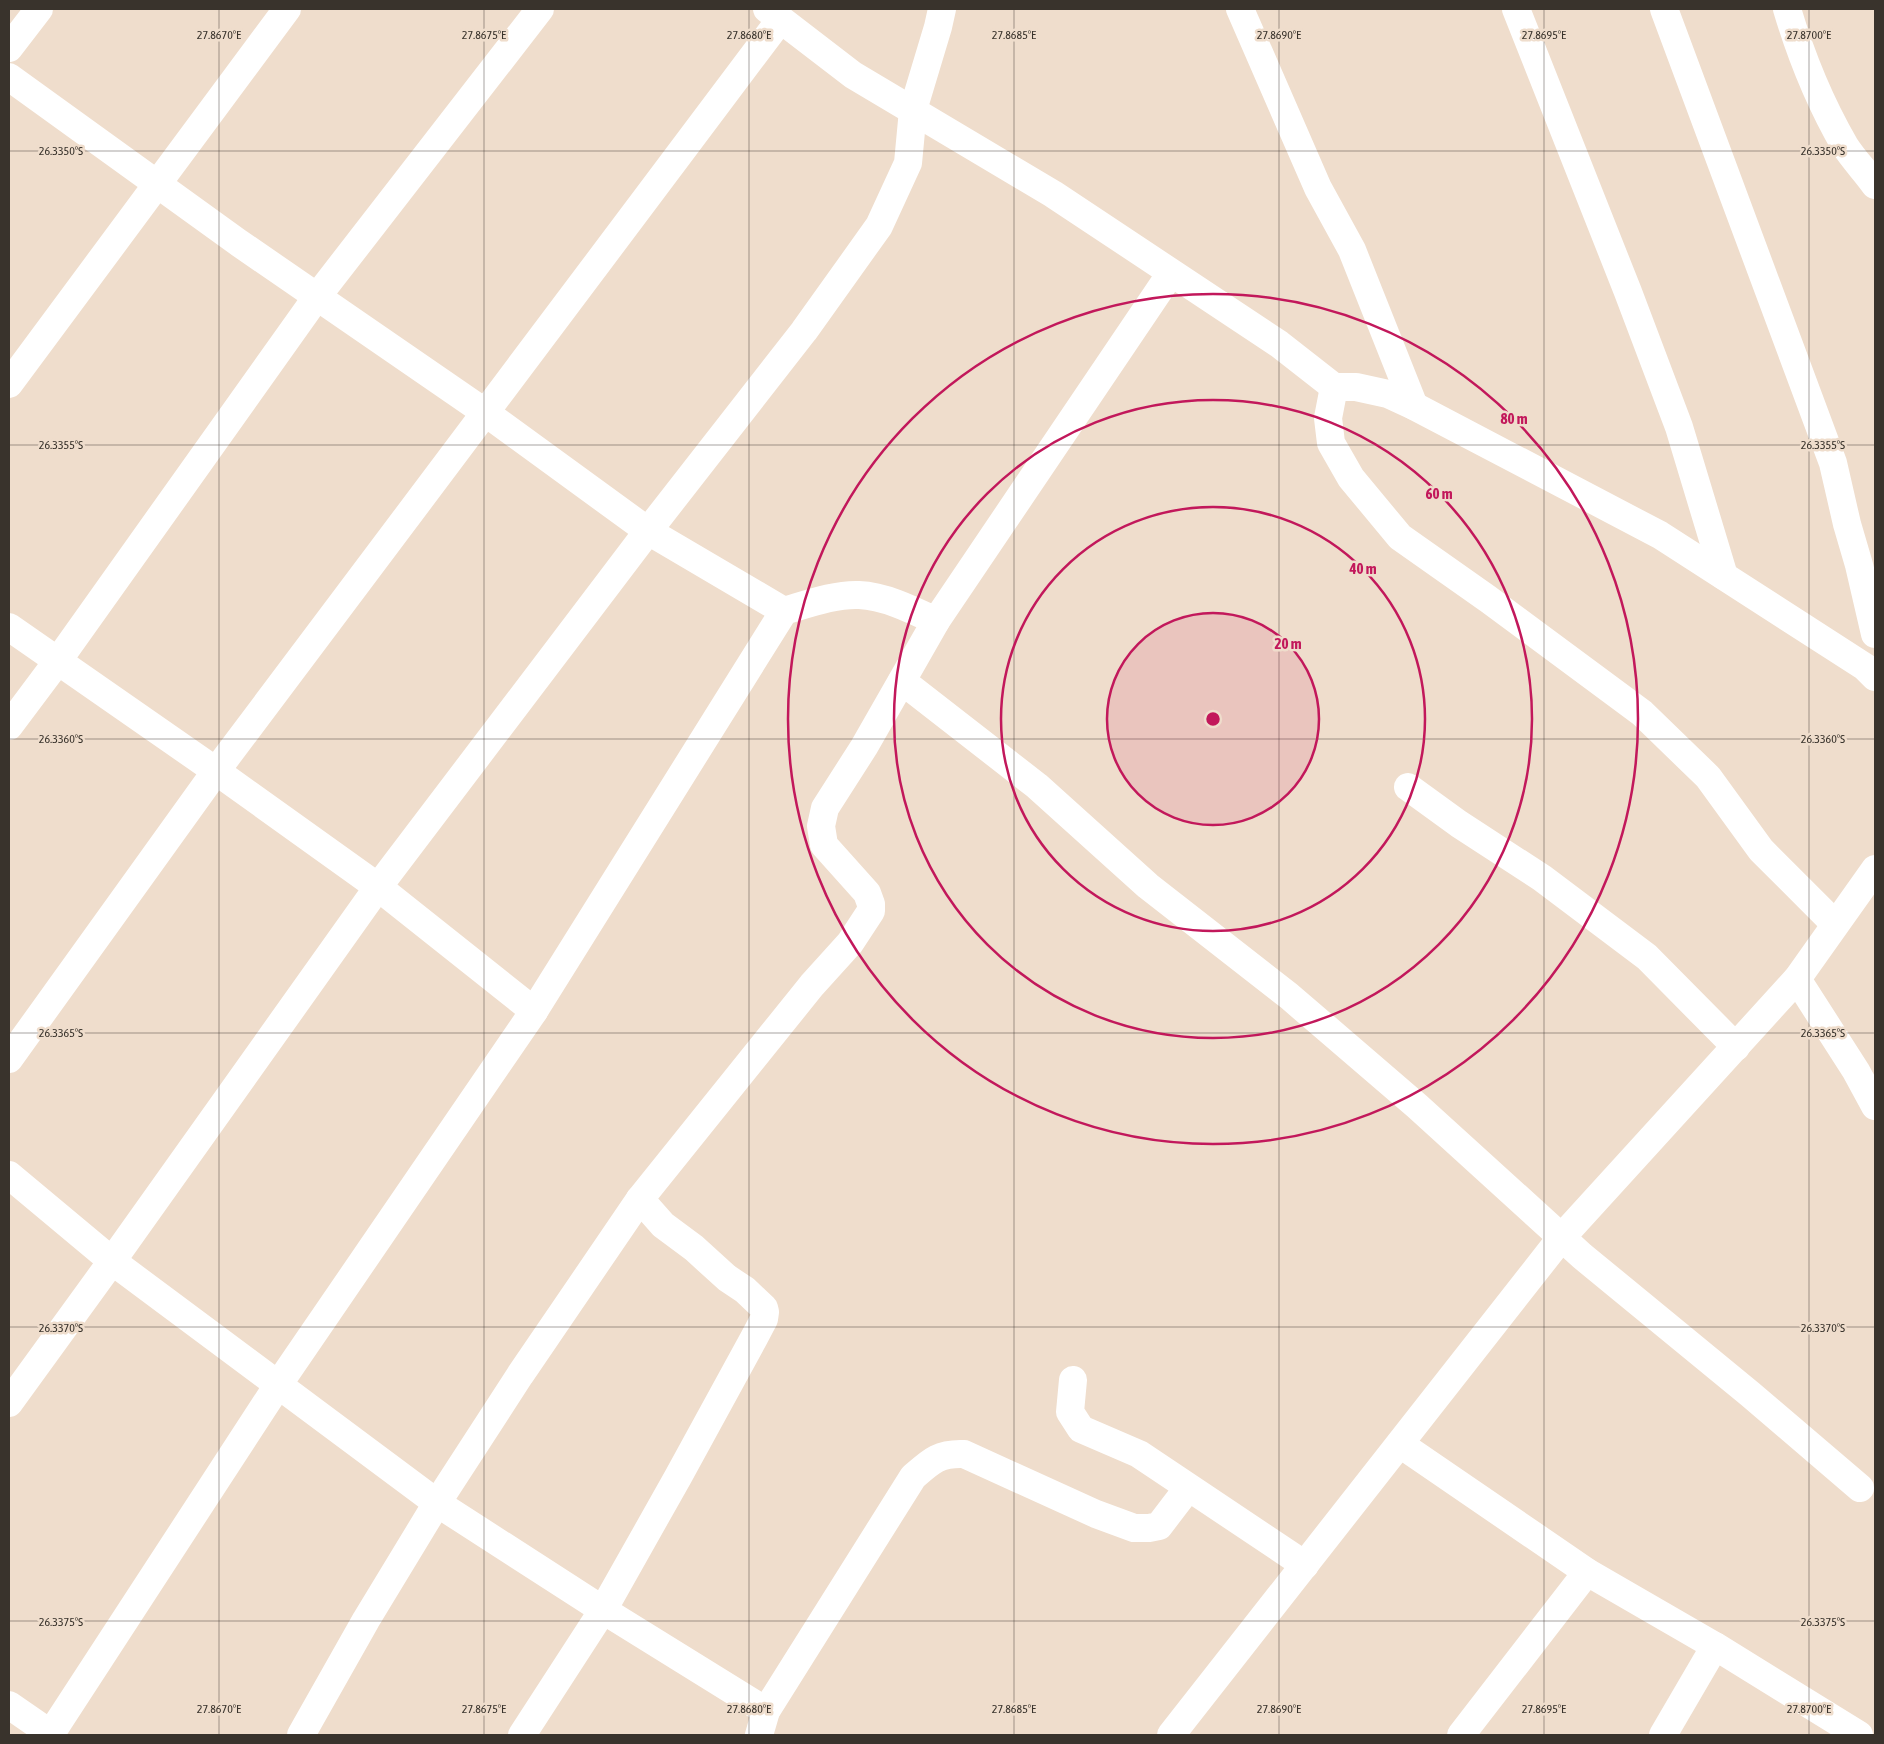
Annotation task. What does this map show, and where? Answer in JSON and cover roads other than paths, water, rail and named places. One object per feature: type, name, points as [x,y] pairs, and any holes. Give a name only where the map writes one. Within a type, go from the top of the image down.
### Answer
[{"type":"street","points":[[9,48],[39,9]]},
{"type":"street","points":[[9,384],[287,9]]},
{"type":"street","points":[[9,726],[57,662],[316,298],[540,9]]},
{"type":"street","points":[[9,1403],[378,887],[648,531],[804,331],[879,226],[908,162],[913,110],[942,9]]},
{"type":"street","points":[[1240,9],[1318,188],[1352,250],[1414,406]]},
{"type":"street","points":[[1516,9],[1628,292],[1679,427],[1724,576]]},
{"type":"street","points":[[1664,9],[1833,462],[1875,634]]},
{"type":"street","points":[[1787,9],[1799,50],[1821,98],[1846,147],[1875,186]]},
{"type":"street","points":[[9,1059],[216,771],[486,413],[774,14],[853,75],[1053,194],[1279,344],[1334,387],[1364,388],[1388,394],[1660,536],[1865,667],[1875,677]]},
{"type":"street","points":[[9,77],[316,298],[486,413],[648,531],[784,611]]},
{"type":"street","points":[[301,1735],[366,1620],[437,1503],[520,1375],[640,1199],[812,986],[850,942],[871,911],[871,904],[867,893],[824,845],[820,826],[825,808],[864,747],[936,621],[1171,273]]},
{"type":"street","points":[[1334,387],[1328,418],[1331,442],[1351,478],[1400,537],[1642,712],[1708,777],[1761,850],[1835,924]]},
{"type":"street","points":[[9,1705],[50,1734],[278,1385],[534,1011],[784,611],[838,597],[860,595],[889,601],[936,621]]},
{"type":"street","points":[[9,627],[216,771],[378,887],[534,1011]]},
{"type":"street","points":[[902,681],[1037,786],[1148,886],[1289,996],[1417,1106],[1561,1238],[1860,1488]]},
{"type":"street","points":[[1408,787],[1459,824],[1542,878],[1647,957],[1736,1047]]},
{"type":"street","points":[[1171,1735],[1561,1238],[1797,979],[1875,869]]},
{"type":"street","points":[[1797,979],[1856,1071],[1875,1106]]},
{"type":"street","points":[[9,1175],[112,1261],[437,1503],[603,1610],[763,1723],[833,1602],[888,1519],[913,1477],[936,1457],[950,1453],[964,1454],[1096,1514],[1134,1528],[1159,1526],[1188,1488]]},
{"type":"street","points":[[522,1735],[603,1610],[764,1319],[764,1308],[694,1248],[662,1225],[640,1199]]},
{"type":"street","points":[[1073,1380],[1070,1412],[1081,1429],[1138,1454],[1305,1565]]},
{"type":"street","points":[[1400,1444],[1587,1572],[1715,1646],[1859,1735]]},
{"type":"street","points":[[1461,1735],[1587,1572]]},
{"type":"street","points":[[1663,1735],[1715,1646]]}]
